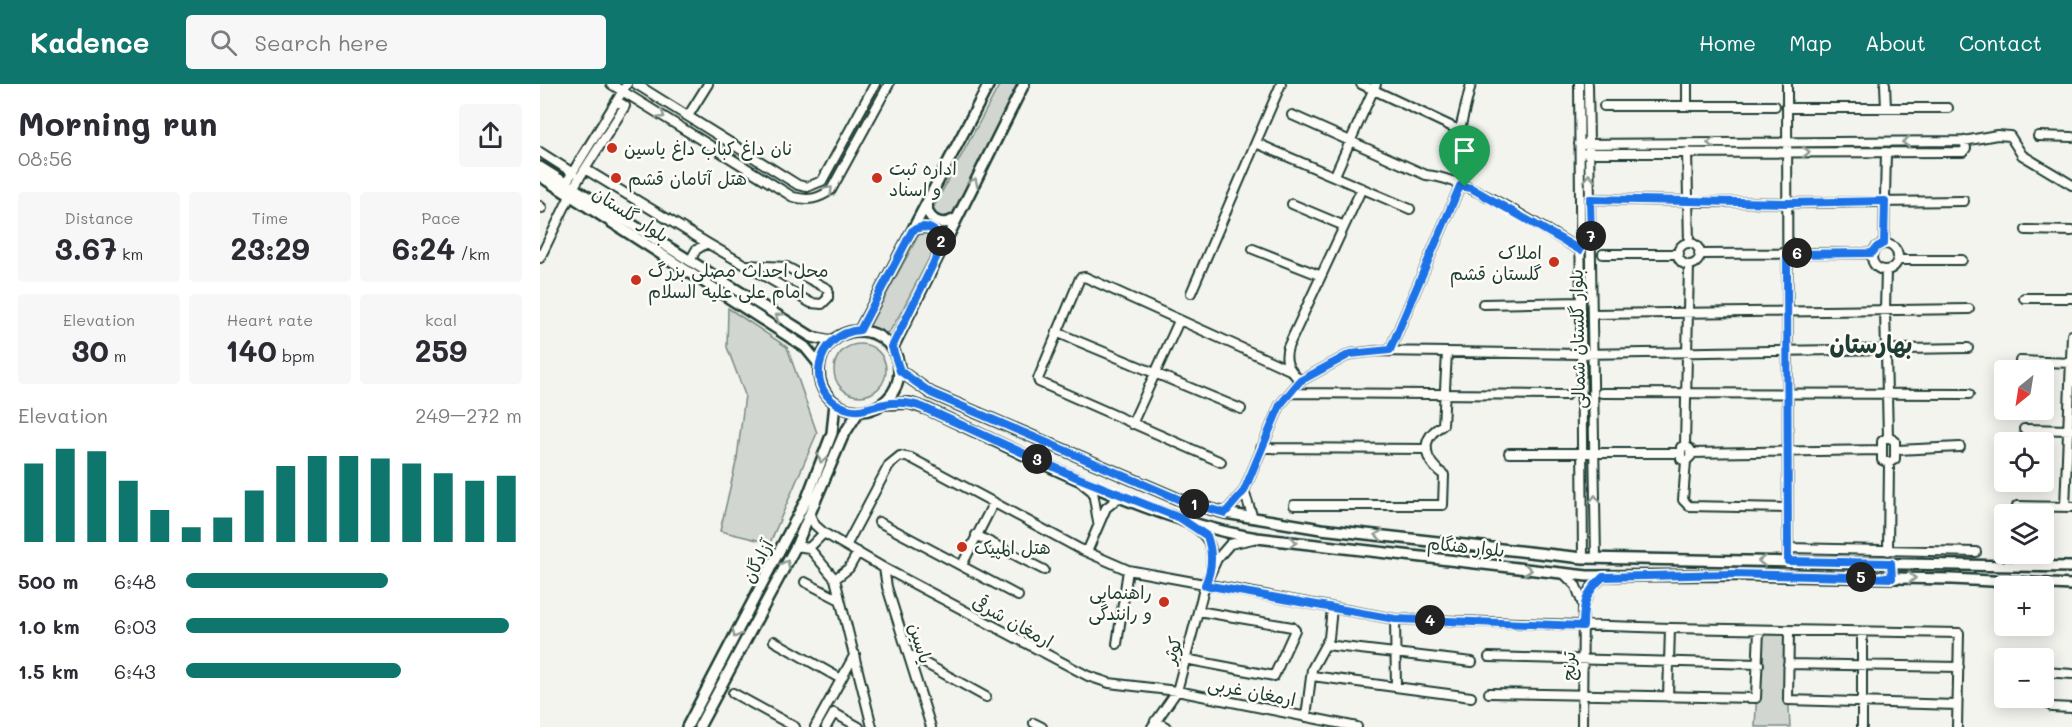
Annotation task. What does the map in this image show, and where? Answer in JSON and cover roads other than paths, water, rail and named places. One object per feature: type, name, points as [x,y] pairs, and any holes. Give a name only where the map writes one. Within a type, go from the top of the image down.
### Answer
[{"type":"main road","points":[[860,330],[989,84]]},
{"type":"main road","points":[[892,347],[1024,84]]},
{"type":"main road","name":"بلوار گلستان","points":[[540,167],[805,347],[819,364]]},
{"type":"main road","name":"بلوار گلستان","points":[[540,176],[570,189],[812,338],[831,341]]},
{"type":"main road","points":[[927,202],[928,213],[935,221],[946,223],[955,219]]},
{"type":"main road","points":[[912,231],[921,227],[932,229],[939,237],[941,248]]},
{"type":"main road","points":[[860,330],[878,335],[892,347],[900,371],[895,390],[883,404],[859,411],[835,403],[823,388],[819,364],[831,341],[847,332],[860,330]]},
{"type":"main road","name":"بلوار هنگام","points":[[900,371],[931,393],[1185,502],[1253,518],[1403,538],[1583,558],[2072,567]]},
{"type":"main road","name":"آزادگان","points":[[687,727],[807,498],[832,433],[835,403]]},
{"type":"main road","name":"بلوار هنگام","points":[[883,404],[909,403],[922,407],[1121,496],[1223,532],[1257,538],[1603,577],[1732,574],[1989,580],[2072,585]]},
{"type":"main road","name":"آزادگان","points":[[699,727],[796,546],[843,436],[859,411]]},
{"type":"main road","points":[[995,440],[1002,424]]},
{"type":"main road","points":[[1401,556],[1403,538]]},
{"type":"main road","points":[[1891,563],[1892,578]]},
{"type":"main road","points":[[1989,565],[1989,580]]},
{"type":"street","points":[[611,84],[625,88],[793,197],[806,200],[820,198],[831,190],[889,84]]},
{"type":"street","points":[[636,84],[798,185],[815,186],[827,172],[875,84]]},
{"type":"street","points":[[688,116],[708,84]]},
{"type":"street","points":[[1191,294],[1281,84]]},
{"type":"street","points":[[1361,84],[1375,87],[1459,130]]},
{"type":"street","points":[[1390,350],[1460,186],[1456,167],[1459,130],[1471,84]]},
{"type":"street","name":"بلوار گلستان شمالی","points":[[1579,84],[1583,558]]},
{"type":"street","name":"بلوار گلستان شمالی","points":[[1588,84],[1596,558]]},
{"type":"street","points":[[1687,84],[1687,106]]},
{"type":"street","points":[[1788,84],[1788,561]]},
{"type":"street","points":[[1885,84],[1886,108]]},
{"type":"street","points":[[1335,176],[1375,87]]},
{"type":"street","points":[[540,258],[570,189],[573,173],[625,88]]},
{"type":"street","points":[[570,189],[585,170],[626,106],[617,101]]},
{"type":"street","points":[[1604,106],[1775,106]]},
{"type":"street","points":[[1787,108],[1948,108]]},
{"type":"street","points":[[1292,116],[1426,175],[1441,177],[1460,186],[1471,188],[1580,250]]},
{"type":"street","points":[[1580,148],[1787,142],[1964,141],[1997,135],[2010,136],[2022,155],[2072,184]]},
{"type":"street","points":[[2038,135],[2072,136]]},
{"type":"street","points":[[1589,148],[1687,152],[1962,152],[1966,148],[1964,141]]},
{"type":"street","points":[[1256,143],[1410,210]]},
{"type":"street","points":[[540,152],[573,173]]},
{"type":"street","points":[[1687,152],[1689,243]]},
{"type":"street","points":[[1884,243],[1886,152]]},
{"type":"street","points":[[585,170],[811,303],[822,304],[828,298],[828,289],[787,267],[747,265]]},
{"type":"street","points":[[1300,381],[1285,360],[1288,347],[1342,225],[1362,188]]},
{"type":"street","points":[[1590,199],[1787,203],[1964,201]]},
{"type":"street","points":[[1292,204],[1342,225]]},
{"type":"street","points":[[2026,230],[2072,231]]},
{"type":"street","points":[[1580,237],[1591,237]]},
{"type":"street","points":[[690,261],[696,250],[707,243]]},
{"type":"street","points":[[1689,243],[1696,247],[1699,254],[1697,262],[1689,265],[1682,262],[1679,254],[1682,246],[1689,243]]},
{"type":"street","points":[[1884,243],[1892,245],[1898,251],[1898,260],[1894,267],[1886,270],[1878,268],[1873,262],[1872,253],[1884,243]]},
{"type":"street","points":[[1253,249],[1319,275]]},
{"type":"street","points":[[1699,254],[1872,253]]},
{"type":"street","points":[[1603,254],[1679,254]]},
{"type":"street","points":[[1898,260],[1962,260]]},
{"type":"street","points":[[1689,265],[1688,393],[1685,445],[1690,453],[1690,459],[1686,461],[1683,500],[1689,506],[1788,508]]},
{"type":"street","points":[[1886,270],[1885,349],[1888,437]]},
{"type":"street","points":[[1221,462],[1039,382],[1038,379],[1056,332],[1083,277],[1290,370]]},
{"type":"street","points":[[2024,298],[2072,298]]},
{"type":"street","points":[[1483,304],[1581,302]]},
{"type":"street","points":[[1592,314],[1969,309]]},
{"type":"street","points":[[1132,424],[1179,321]]},
{"type":"street","points":[[1056,332],[1241,409]]},
{"type":"street","points":[[2054,507],[2069,507],[2072,335]]},
{"type":"street","points":[[1225,513],[1244,491],[1280,405],[1300,381],[1350,354],[1390,350],[1447,353],[1581,354],[1592,352],[1968,348]]},
{"type":"street","points":[[1294,505],[1439,506],[1444,502],[1444,475],[1432,466],[1427,449],[1430,436],[1443,425],[1447,353]]},
{"type":"street","points":[[2054,362],[2071,363]]},
{"type":"street","points":[[1290,393],[1567,395]]},
{"type":"street","points":[[1602,393],[1969,394]]},
{"type":"street","points":[[2024,429],[2070,430]]},
{"type":"street","points":[[1888,437],[1895,441],[1897,450],[1895,459],[1889,463]]},
{"type":"street","points":[[1888,437],[1882,441],[1881,450],[1882,460],[1889,463]]},
{"type":"street","points":[[1685,445],[1681,447],[1680,453],[1681,459],[1686,461]]},
{"type":"street","points":[[1897,450],[1960,447]]},
{"type":"street","points":[[1261,448],[1427,449]]},
{"type":"street","points":[[1690,453],[1881,450]]},
{"type":"street","points":[[1509,453],[1581,451],[1680,453]]},
{"type":"street","points":[[846,546],[889,465],[900,456],[911,458],[1087,552],[1128,570],[1395,619],[1583,626],[1959,633],[1957,727]]},
{"type":"street","points":[[1888,551],[1889,463]]},
{"type":"street","points":[[1076,477],[1093,492],[1098,522]]},
{"type":"street","points":[[1244,491],[1253,518]]},
{"type":"street","points":[[1087,552],[1098,522],[1113,501],[1121,496]]},
{"type":"street","points":[[962,565],[994,502]]},
{"type":"street","points":[[809,548],[824,533],[815,525],[810,515]]},
{"type":"street","name":"کوثر","points":[[1180,518],[1207,536],[1212,555],[1210,574]]},
{"type":"street","points":[[879,522],[1018,596]]},
{"type":"street","name":"ارمغان شرقی","points":[[824,533],[884,568],[1088,676],[1108,683],[1177,691]]},
{"type":"street","points":[[976,535],[1044,570]]},
{"type":"street","points":[[1583,537],[1591,540],[1595,535]]},
{"type":"street","name":"کوثر","points":[[1154,724],[1177,691],[1205,585],[1222,552],[1230,544],[1257,538]]},
{"type":"street","points":[[796,546],[809,548],[835,579],[872,727]]},
{"type":"street","points":[[1788,548],[1976,552]]},
{"type":"street","points":[[835,579],[849,568],[858,552]]},
{"type":"street","name":"یاسین","points":[[884,568],[887,587],[931,727]]},
{"type":"street","points":[[1117,644],[1128,570]]},
{"type":"street","points":[[1563,574],[1576,586],[1583,605]]},
{"type":"street","points":[[1583,605],[1591,588],[1603,577]]},
{"type":"street","points":[[805,582],[840,600]]},
{"type":"street","name":"ترنج","points":[[1582,727],[1583,605]]},
{"type":"street","points":[[1306,717],[1315,661],[1326,645],[1332,608]]},
{"type":"street","points":[[1185,659],[1270,675],[1277,674],[1295,630],[1292,627],[1198,611]]},
{"type":"street","points":[[1395,619],[1396,687]]},
{"type":"street","points":[[1668,697],[1670,628]]},
{"type":"street","points":[[1489,693],[1756,698],[1759,630]]},
{"type":"street","points":[[1789,631],[1788,700],[1957,705]]},
{"type":"street","points":[[1862,632],[1862,727]]},
{"type":"street","points":[[774,641],[841,679]]},
{"type":"street","points":[[1326,645],[1396,655],[1472,662]]},
{"type":"street","points":[[815,727],[855,654]]},
{"type":"street","points":[[910,655],[986,697]]},
{"type":"street","points":[[1489,657],[1759,664]]},
{"type":"street","points":[[1788,663],[1959,667]]},
{"type":"street","points":[[2054,673],[2072,674]]},
{"type":"street","points":[[1312,676],[1471,697]]},
{"type":"street","name":"ارمغان غربی","points":[[1177,691],[1357,727]]},
{"type":"street","points":[[733,693],[795,727]]},
{"type":"street","points":[[2054,707],[2072,708]]},
{"type":"street","points":[[826,727],[834,713],[859,727]]},
{"type":"street","points":[[1034,723],[1042,727]]},
{"type":"street","points":[[1154,724],[1166,727]]},
{"type":"place","name":"نان داغ كباب داغ ياسين","points":[[612,148]]},
{"type":"place","name":"هتل آتامان قشم","points":[[616,178]]},
{"type":"place","name":"اداره ثبت و اسناد","points":[[877,178]]},
{"type":"place","name":"املاک گلستان قشم","points":[[1554,262]]},
{"type":"place","name":"محل احداث مصلی بزرگ امام علی علیه السلام","points":[[636,280]]},
{"type":"place","name":"هتل المپیک","points":[[962,547]]},
{"type":"place","name":"راهنمایی و رانندگی","points":[[1164,602]]},
{"type":"district","name":"بهارستان","points":[[1871,343]]}]
